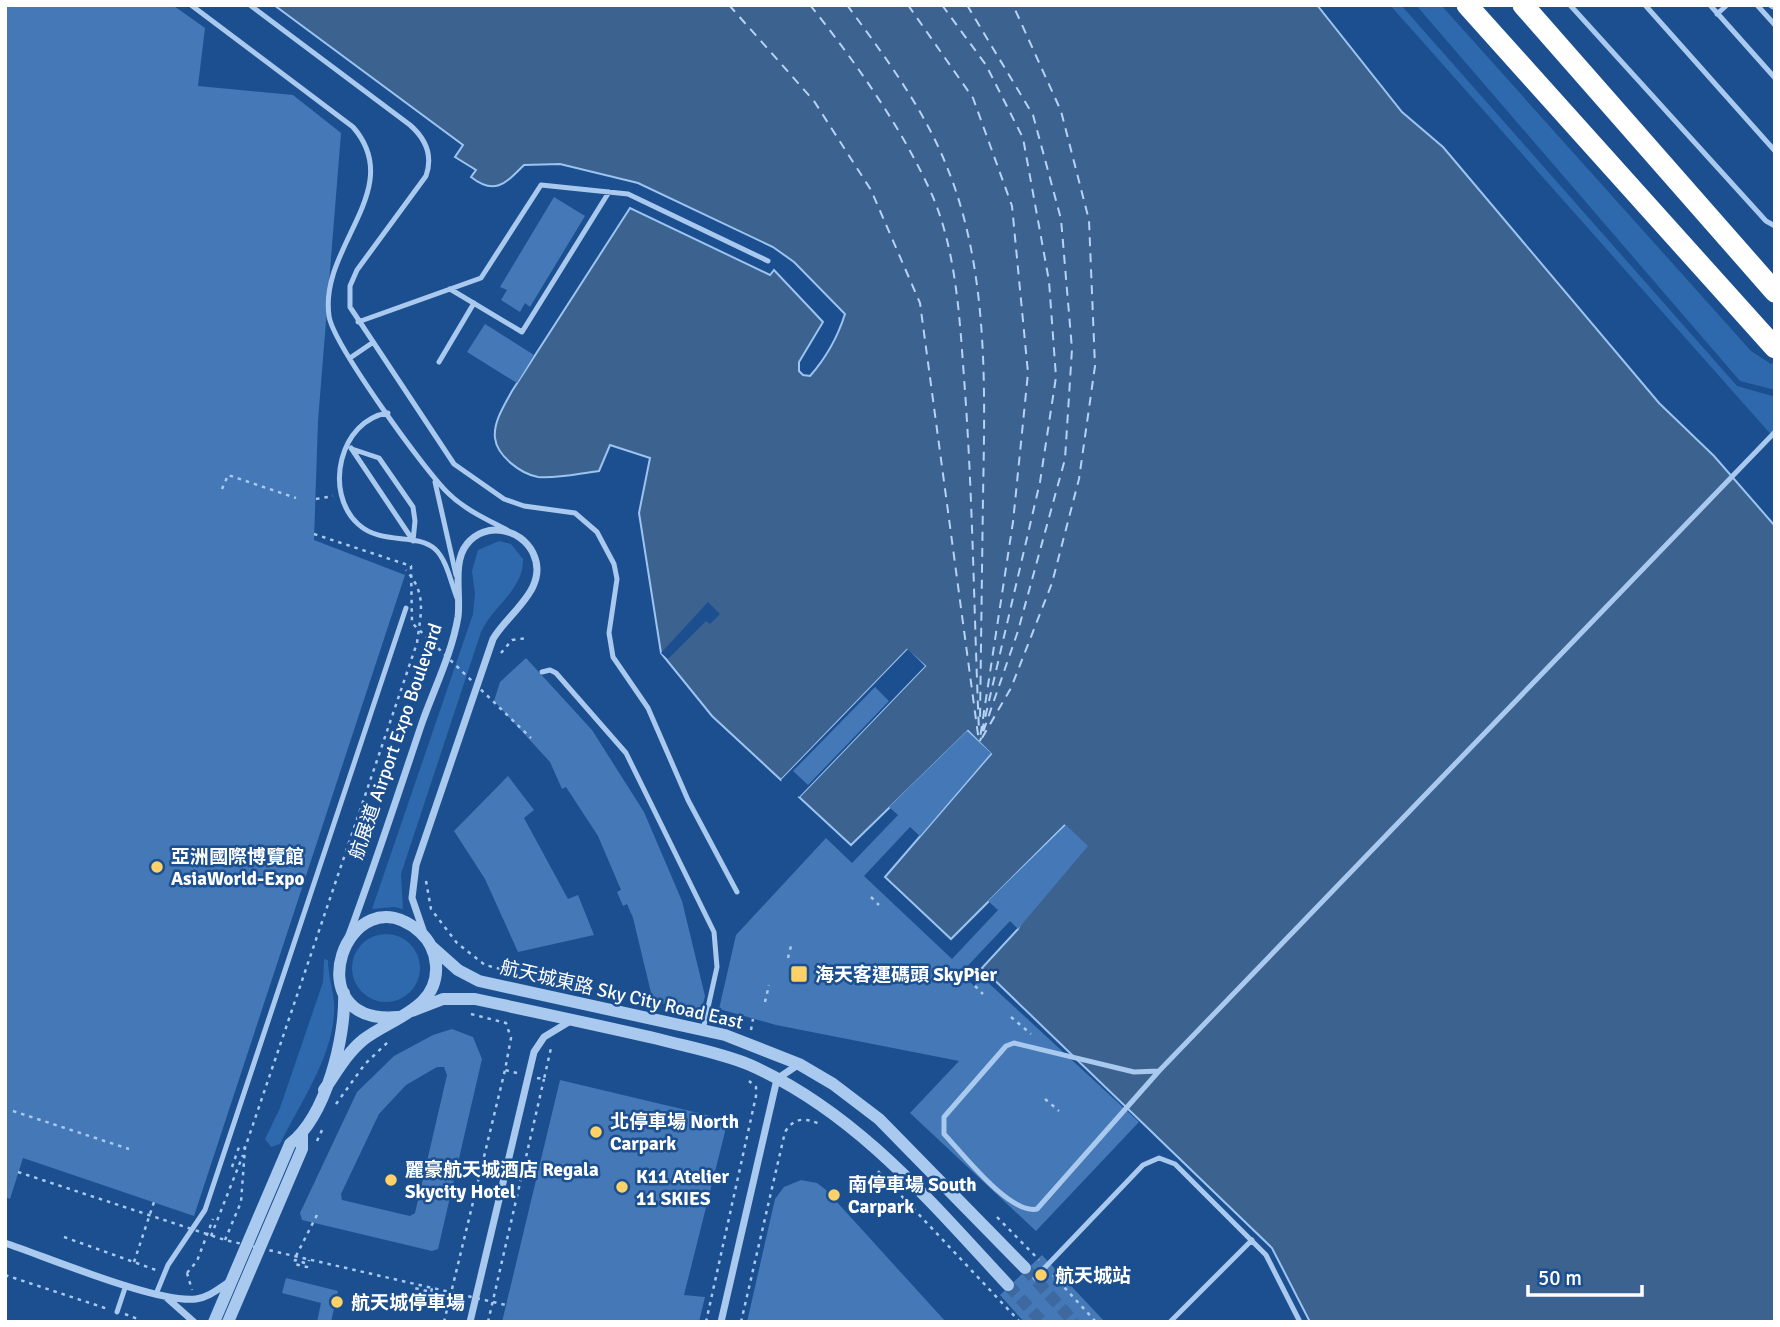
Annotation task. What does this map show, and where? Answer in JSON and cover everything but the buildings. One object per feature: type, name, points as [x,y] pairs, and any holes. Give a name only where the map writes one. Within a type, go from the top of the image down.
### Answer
[{"type":"highway","points":[[1468,5],[1775,348]]},
{"type":"highway","points":[[1523,5],[1775,292]]},
{"type":"street","name":"航展道 Airport Expo Boulevard","points":[[214,1322],[229,1281],[290,1144],[302,1134],[324,1090],[339,1046],[345,1015],[344,993],[338,966],[454,630],[459,604],[461,558],[466,545],[485,532],[509,531],[530,548],[537,567],[537,576],[532,590],[493,639],[418,854],[412,898],[414,912],[435,958],[435,981],[423,1002],[363,1040],[324,1090]]},
{"type":"street","points":[[347,939],[364,925],[386,919],[408,924],[428,941]]},
{"type":"street","name":"航天城東路 Sky City Road East","points":[[428,941],[448,963],[479,981],[738,1039],[799,1064],[833,1084],[878,1119],[1025,1268]]},
{"type":"street","points":[[344,993],[361,1011],[373,1016],[398,1017]]},
{"type":"street","name":"航天城東路 Sky City Road East","points":[[412,1011],[443,999],[464,998],[717,1054],[777,1079],[828,1110],[880,1152],[1008,1285]]},
{"type":"street","points":[[470,1322],[534,1052],[544,1037],[573,1020]]},
{"type":"street","points":[[721,1322],[777,1079],[799,1064]]},
{"type":"street","name":"航展道 Airport Expo Boulevard","points":[[228,1322],[302,1149],[302,1134]]},
{"type":"street","points":[[5,1243],[167,1298],[198,1299],[213,1293],[229,1281]]},
{"type":"street","points":[[167,1298],[194,1322]]},
{"type":"lane","points":[[191,5],[353,127],[371,152],[365,204],[342,246],[333,270],[329,316],[350,358],[435,479],[458,502],[509,531]]},
{"type":"lane","points":[[250,5],[416,130],[427,147],[429,163],[422,183],[353,278],[349,300],[358,322],[454,464],[513,503],[568,510],[581,516],[597,532],[611,556],[617,579],[609,633],[613,657],[652,714],[688,800],[737,892]]},
{"type":"lane","points":[[1570,5],[1766,221],[1775,226]]},
{"type":"lane","points":[[1645,5],[1775,151]]},
{"type":"lane","points":[[1710,5],[1775,78]]},
{"type":"lane","points":[[1717,14],[1727,5]]},
{"type":"lane","points":[[1757,5],[1775,25]]},
{"type":"lane","points":[[1770,5],[1775,8]]},
{"type":"lane","points":[[358,322],[481,278],[541,185],[628,194],[768,261]]},
{"type":"lane","points":[[450,289],[522,332],[609,192]]},
{"type":"lane","points":[[439,362],[474,303]]},
{"type":"lane","points":[[350,358],[372,343]]},
{"type":"lane","points":[[388,413],[375,415],[364,421],[348,443],[341,469],[341,495],[358,524],[365,529],[386,539],[413,541],[435,549],[443,560],[459,604]]},
{"type":"lane","points":[[1159,1070],[1134,1072],[1014,1043],[1006,1046],[944,1116],[944,1134],[1012,1204],[1031,1210],[1037,1209],[1159,1070],[1775,432]]},
{"type":"lane","points":[[348,443],[413,541]]},
{"type":"lane","points":[[352,449],[379,458],[413,507],[413,541]]},
{"type":"lane","points":[[435,479],[448,528],[459,591]]},
{"type":"lane","points":[[156,1294],[164,1272],[205,1210],[406,608]]},
{"type":"lane","points":[[542,672],[556,673],[626,753],[714,932],[717,967],[703,1030]]},
{"type":"lane","points":[[1035,1279],[1143,1164],[1159,1158],[1175,1164],[1252,1240],[1276,1270],[1300,1322]]},
{"type":"lane","points":[[1170,1322],[1252,1240]]},
{"type":"lane","points":[[117,1312],[126,1284]]},
{"type":"path","points":[[222,489],[228,475],[296,498]]},
{"type":"path","points":[[316,499],[341,495]]},
{"type":"path","points":[[314,534],[411,566],[412,623],[531,738]]},
{"type":"path","name":"航展道 Airport Expo Boulevard","points":[[225,1240],[242,1202],[245,1149],[417,643],[421,608],[419,585],[406,570]]},
{"type":"path","points":[[499,656],[512,640],[527,638]]},
{"type":"path","points":[[483,706],[487,693]]},
{"type":"path","points":[[428,870],[426,880],[431,909],[441,924]]},
{"type":"path","points":[[872,897],[879,905]]},
{"type":"path","points":[[788,958],[790,946]]},
{"type":"path","points":[[765,1002],[769,985]]},
{"type":"path","points":[[975,986],[983,994]]},
{"type":"path","points":[[444,1322],[511,1038],[506,1023],[470,1014]]},
{"type":"path","points":[[1011,1017],[1031,1034]]},
{"type":"path","points":[[751,1030],[753,1019]]},
{"type":"path","points":[[335,1105],[365,1064],[399,1035]]},
{"type":"path","points":[[488,1322],[555,1040]]},
{"type":"path","points":[[505,1070],[544,1079]]},
{"type":"path","points":[[706,1322],[752,1114],[755,1087],[745,1077]]},
{"type":"path","points":[[1045,1099],[1059,1111]]},
{"type":"path","points":[[13,1111],[129,1149]]},
{"type":"path","points":[[741,1322],[785,1132],[792,1123],[805,1119],[829,1129]]},
{"type":"path","points":[[312,1152],[323,1127]]},
{"type":"path","points":[[211,1236],[245,1149]]},
{"type":"path","points":[[878,1171],[1020,1322]]},
{"type":"path","points":[[18,1172],[225,1240],[506,1305]]},
{"type":"path","points":[[134,1263],[154,1202]]},
{"type":"path","points":[[296,1256],[318,1213]]},
{"type":"path","points":[[64,1237],[164,1272],[187,1273]]},
{"type":"path","points":[[267,1258],[271,1249]]},
{"type":"path","points":[[5,1275],[98,1306]]},
{"type":"path","points":[[427,1292],[414,1289],[413,1293],[430,1298],[432,1288]]},
{"type":"shaded area","points":[[274,5],[1317,5],[1402,112],[1443,147],[1659,403],[1714,456],[1775,526],[1775,1322],[1310,1322],[1272,1248],[982,968],[1018,929],[1065,825],[951,939],[885,877],[991,754],[968,731],[851,845],[799,797],[925,666],[907,650],[781,780],[712,716],[661,653],[639,513],[650,458],[610,445],[599,471],[561,477],[538,477],[511,463],[497,445],[496,426],[512,391],[630,208],[770,275],[774,270],[823,322],[799,362],[799,371],[803,375],[810,376],[821,362],[835,339],[845,314],[794,262],[773,247],[638,183],[560,164],[524,165],[500,185],[487,186],[479,183],[471,177],[476,170],[455,157],[463,145]]},
{"type":"shaded area","points":[[1390,5],[1401,5],[1737,386],[1772,396],[1775,400],[1775,439]]},
{"type":"shaded area","points":[[1416,5],[1441,5],[1751,351],[1771,364],[1775,361],[1775,390],[1740,381]]},
{"type":"shaded area","points":[[499,541],[511,544],[523,559],[519,579],[481,632],[401,874],[403,909],[372,909],[473,614],[475,594],[472,571],[478,550]]},
{"type":"shaded area","points":[[386,934],[399,937],[410,944],[417,955],[420,968],[417,981],[410,992],[399,999],[386,1002],[373,999],[362,992],[355,981],[352,968],[355,955],[362,944],[373,937]]},
{"type":"shaded area","points":[[324,959],[328,960],[334,1003],[330,1040],[316,1076],[280,1144],[271,1147],[265,1139],[280,1108],[323,982]]},
{"type":"pier","points":[[708,602],[720,614],[710,624],[706,621],[668,659],[661,653]]},
{"type":"pier","points":[[908,649],[925,666],[799,797],[797,794],[920,666],[908,654],[784,783],[781,780]]},
{"type":"ferry route","points":[[729,5],[814,101],[871,190],[920,303],[979,742]]},
{"type":"ferry route","points":[[810,5],[861,73],[908,147],[933,197],[948,244],[959,317],[965,391],[979,731]]},
{"type":"ferry route","points":[[847,5],[889,63],[938,145],[961,206],[971,247],[984,372],[980,720]]},
{"type":"ferry route","points":[[908,5],[973,98],[1012,206],[1028,373],[1013,522],[980,738]]},
{"type":"ferry route","points":[[942,5],[986,65],[1023,138],[1049,281],[1056,377],[1040,482],[982,731]]},
{"type":"ferry route","points":[[967,5],[1033,115],[1061,219],[1072,349],[1065,459],[1018,631],[980,741]]},
{"type":"ferry route","points":[[982,738],[1011,688],[1052,583],[1079,479],[1095,366],[1089,220],[1061,111],[1013,5]]},
{"type":"tunnel","points":[[1025,1268],[1074,1322]]},
{"type":"tunnel","points":[[1008,1285],[1042,1322]]},
{"type":"place","name":"亞洲國際博覽館 AsiaWorld-Expo","points":[[157,867]]},
{"type":"place","name":"海天客運碼頭 SkyPier","points":[[799,974]]},
{"type":"place","name":"北停車場 North Carpark","points":[[596,1132]]},
{"type":"place","name":"麗豪航天城酒店 Regala Skycity Hotel","points":[[391,1180]]},
{"type":"place","name":"K11 Atelier 11 SKIES","points":[[622,1187]]},
{"type":"place","name":"南停車場 South Carpark","points":[[834,1195]]},
{"type":"place","name":"航天城站","points":[[1041,1275]]},
{"type":"place","name":"航天城停車場","points":[[337,1302]]}]
